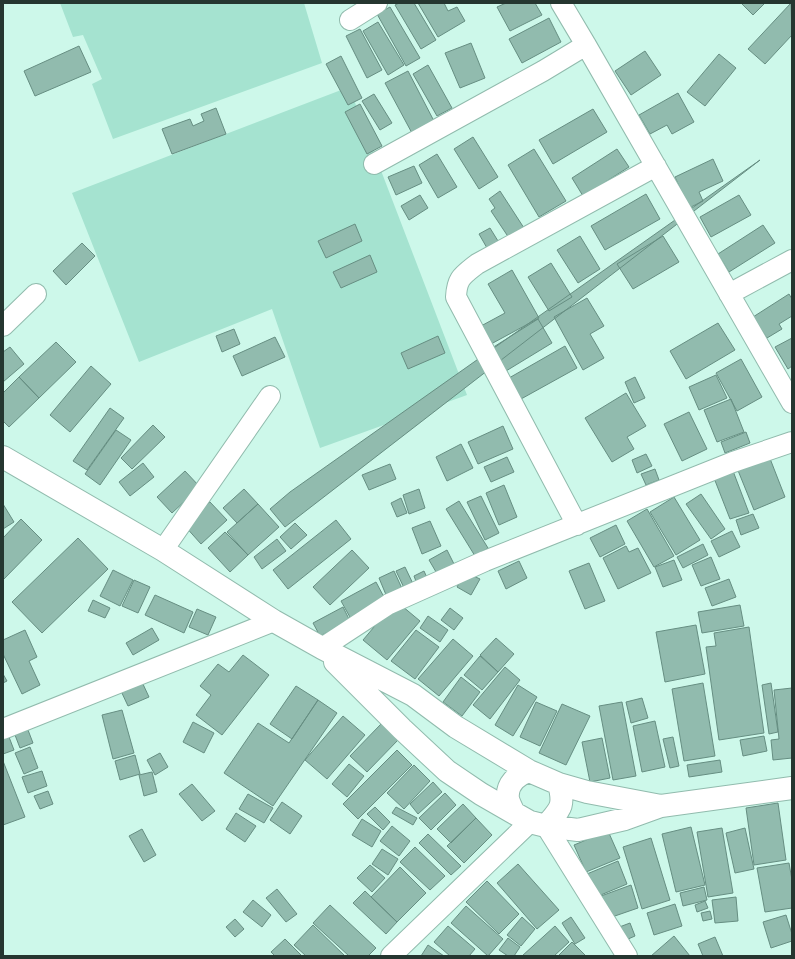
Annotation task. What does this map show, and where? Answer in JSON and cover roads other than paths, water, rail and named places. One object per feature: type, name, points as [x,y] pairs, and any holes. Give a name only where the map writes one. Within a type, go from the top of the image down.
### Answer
[{"type":"main road","points":[[3,457],[163,550],[274,621],[322,648],[413,695],[456,727],[529,771],[559,784],[586,792],[661,806]]},
{"type":"main road","points":[[322,648],[402,730],[447,771],[481,794],[530,820],[578,830],[625,819],[661,806],[792,788]]},
{"type":"main road","points":[[529,771],[518,775],[510,786],[508,798],[530,820]]},
{"type":"main road","points":[[530,820],[562,805],[562,796],[559,784]]},
{"type":"street","points":[[350,20],[378,3]]},
{"type":"street","points":[[561,3],[792,403]]},
{"type":"street","points":[[374,164],[543,71],[586,44]]},
{"type":"street","points":[[577,525],[456,297],[456,285],[462,276],[477,264],[656,166]]},
{"type":"street","points":[[730,294],[792,260]]},
{"type":"street","points":[[3,326],[36,294]]},
{"type":"street","points":[[163,550],[270,396]]},
{"type":"street","points":[[322,648],[389,604],[484,561],[733,462],[792,442]]},
{"type":"street","points":[[3,729],[274,621]]},
{"type":"street","points":[[391,956],[530,820],[627,956]]}]
